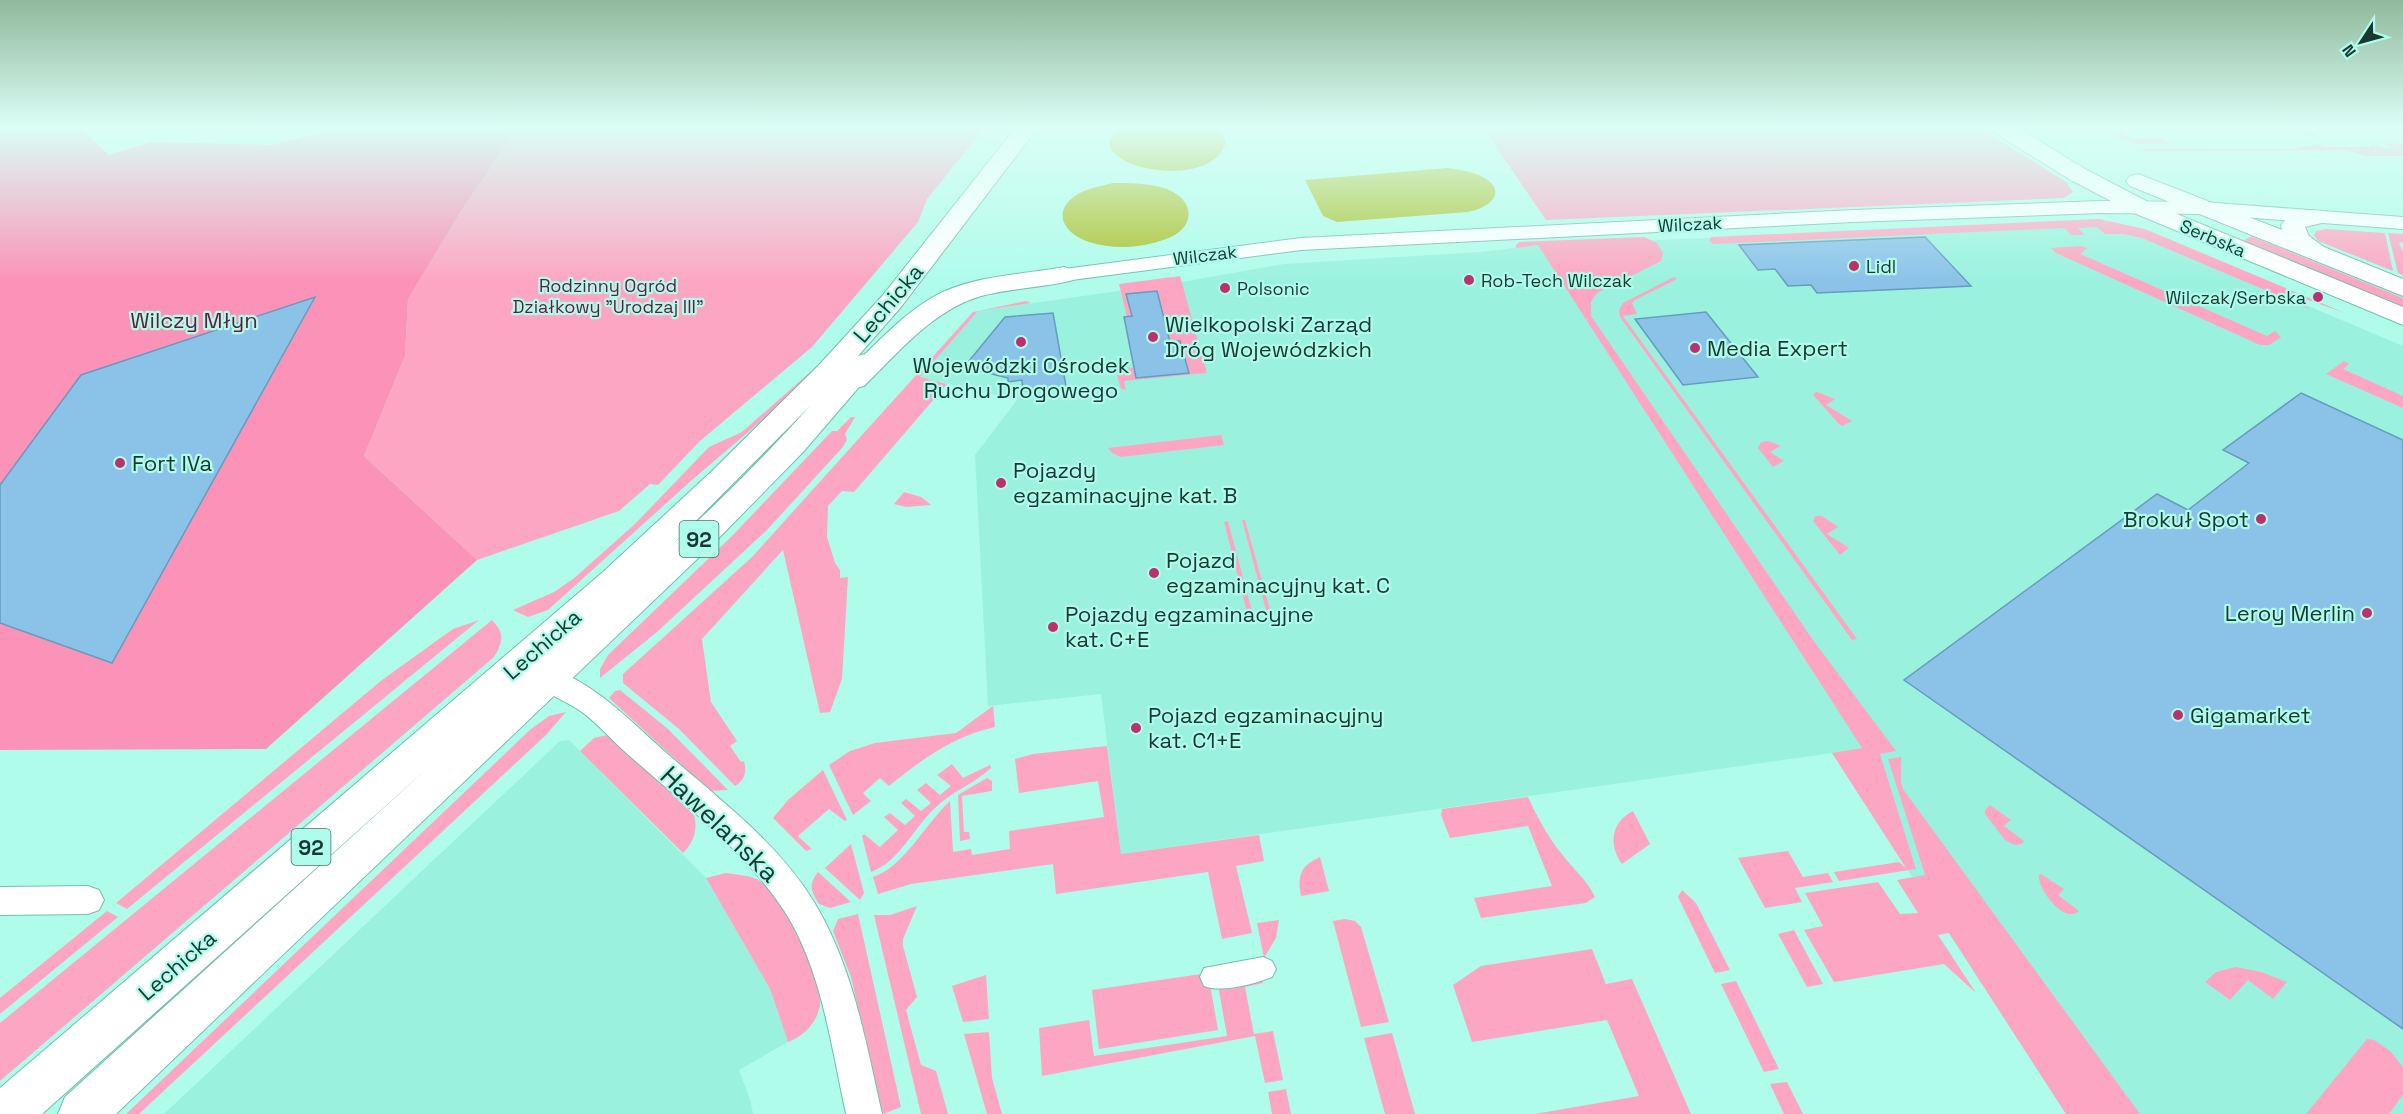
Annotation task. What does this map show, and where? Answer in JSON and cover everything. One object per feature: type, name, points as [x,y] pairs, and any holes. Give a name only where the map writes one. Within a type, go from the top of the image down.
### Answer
[{"type":"main road","name":"Lechicka","points":[[6,1114],[615,580],[722,479],[821,380],[892,301],[988,178]]},
{"type":"main road","name":"Lechicka","points":[[82,1114],[703,535],[841,391],[939,275],[1011,178]]},
{"type":"main road","name":"Serbska","points":[[2085,178],[2142,208],[2403,317]]},
{"type":"main road","name":"Serbska","points":[[2134,178],[2403,288]]},
{"type":"main road","points":[[2317,217],[2298,221],[2293,225],[2295,235],[2308,248],[2333,261]]},
{"type":"main road","points":[[841,391],[920,319],[944,302],[980,288],[1064,275]]},
{"type":"street","name":"Wilczak","points":[[1064,275],[1228,252],[1335,242],[1853,216],[2203,208],[2403,223]]},
{"type":"street","name":"Hawelańska","points":[[549,679],[590,703],[746,842],[784,885],[803,913],[821,952],[840,1007],[864,1114]]},
{"type":"street","points":[[0,901],[88,900]]},
{"type":"street","points":[[1213,977],[1263,969]]},
{"type":"shaded area","points":[[1484,178],[1494,187],[1495,193],[1489,203],[1468,212],[1337,222],[1323,216],[1305,180]]},
{"type":"shaded area","points":[[1113,183],[1147,184],[1177,194],[1188,207],[1189,215],[1183,229],[1157,242],[1118,247],[1099,245],[1073,234],[1067,228],[1063,215],[1064,208],[1069,201],[1086,190]]},
{"type":"shaded area","points":[[2088,222],[2148,238],[2403,346],[2403,1114],[2066,1114],[1832,753],[1121,854],[1101,694],[988,706],[975,455],[1017,400],[919,377],[978,311],[1182,282],[1284,264],[1481,252],[1538,245]]},
{"type":"shaded area","points":[[569,740],[706,878],[770,989],[788,1042],[739,1070],[753,1114],[164,1114],[560,741]]},
{"type":"green space","name":"Wilczy Młyn","points":[[0,178],[483,178],[408,299],[405,356],[364,456],[477,560],[266,749],[0,750]]},
{"type":"green space","name":"Rodzinny Ogród Działkowy \"Urodzaj III\"","points":[[483,178],[944,178],[927,199],[918,222],[812,347],[700,441],[658,485],[650,484],[619,511],[477,560],[364,456],[405,356],[408,299]]},
{"type":"green space","points":[[1517,178],[2060,178],[2066,182],[2073,192],[2064,198],[1546,220]]},
{"type":"green space","points":[[2099,219],[2145,229],[2345,313],[2294,295],[2290,296],[2310,309],[2345,324],[2142,238],[2124,234],[2105,234],[2097,227],[2078,228],[2085,235],[2072,235],[2064,228],[1713,244],[1709,240],[1711,237]]},
{"type":"green space","points":[[2326,229],[2385,233],[2393,271],[2318,241],[2314,235],[2316,231]]},
{"type":"green space","points":[[2388,233],[2403,234],[2403,242],[2399,243],[2403,252],[2403,275],[2398,273]]},
{"type":"green space","points":[[2251,236],[2403,298],[2403,311],[2239,244]]},
{"type":"green space","points":[[1644,237],[1657,243],[1663,253],[1661,261],[1597,293],[1591,302],[1591,316],[1813,640],[1896,751],[1880,754],[1916,869],[1839,881],[1834,872],[1899,862],[1906,868],[1832,753],[1862,748],[1538,245],[1516,248],[1519,242]]},
{"type":"green space","points":[[2080,246],[2088,248],[2080,254],[2267,336],[2275,331],[2281,337],[2269,345],[2260,345],[2056,253],[2051,248]]},
{"type":"green space","points":[[1180,276],[1207,373],[1124,381],[1126,390],[1121,389],[1117,375],[1123,369],[1133,368],[1136,378],[1189,373],[1180,341],[1170,342],[1157,291],[1127,294],[1132,316],[1127,317],[1119,284]]},
{"type":"green space","points":[[1674,277],[1677,279],[1632,303],[1637,314],[1623,316],[1857,639],[1852,640],[1620,317],[1619,310],[1623,303]]},
{"type":"green space","points":[[1026,301],[1031,303],[978,311],[920,377],[947,384],[854,492],[842,491],[828,506],[827,537],[835,563],[840,570],[840,578],[848,577],[842,679],[830,712],[820,713],[783,550],[702,639],[711,702],[737,741],[730,746],[741,762],[744,761],[744,775],[735,786],[679,729],[623,683],[623,674],[752,557],[973,312]]},
{"type":"green space","points":[[826,358],[774,410],[692,480],[548,610],[528,617],[513,610],[554,592],[573,579],[635,524],[709,447],[742,432]]},
{"type":"green space","points":[[2344,361],[2349,364],[2343,369],[2403,396],[2403,408],[2326,374]]},
{"type":"green space","points":[[1817,392],[1835,399],[1826,405],[1852,421],[1842,426],[1839,424],[1814,396]]},
{"type":"green space","points":[[851,417],[855,417],[845,434],[847,440],[842,448],[767,530],[657,632],[600,678],[600,669],[608,655],[732,536],[832,431],[837,431]]},
{"type":"green space","points":[[1221,435],[1224,445],[1121,457],[1112,453],[1108,448]]},
{"type":"green space","points":[[1768,441],[1781,446],[1770,452],[1784,461],[1773,467],[1758,448],[1761,442]]},
{"type":"green space","points":[[904,492],[921,497],[931,505],[906,507],[894,504]]},
{"type":"green space","points":[[1815,516],[1822,516],[1838,527],[1827,534],[1849,548],[1840,555],[1813,521]]},
{"type":"green space","points":[[1242,520],[1245,520],[1271,613],[1267,614]]},
{"type":"green space","points":[[1228,521],[1253,615],[1248,616],[1224,522]]},
{"type":"green space","points":[[479,620],[127,909],[116,903],[382,680],[453,629]]},
{"type":"green space","points":[[492,620],[501,633],[499,647],[494,657],[0,1081],[0,1023]]},
{"type":"green space","points":[[620,690],[668,729],[728,790],[710,791],[609,698],[615,691]]},
{"type":"green space","points":[[993,706],[995,727],[966,736],[939,750],[889,786],[880,778],[863,793],[871,801],[853,815],[829,765],[850,751],[875,743],[956,733]]},
{"type":"green space","points":[[566,712],[546,735],[139,1114],[126,1114],[531,729],[549,716]]},
{"type":"green space","points":[[611,736],[694,815],[696,825],[694,835],[683,853],[580,751],[594,738]]},
{"type":"green space","points":[[1107,746],[1121,854],[1259,835],[1264,861],[1236,866],[1252,933],[1222,939],[1208,872],[1056,894],[1053,864],[911,884],[878,894],[873,877],[895,864],[950,801],[953,852],[971,849],[972,855],[1010,849],[1009,831],[1104,817],[1098,781],[1019,793],[1015,759],[1033,754]]},
{"type":"green space","points":[[1901,757],[1903,789],[2140,1114],[2066,1114],[1949,933],[1938,935],[1976,993],[1944,964],[1834,982],[1804,930],[1823,926],[1805,893],[1878,882],[1900,914],[1918,913],[1897,880],[1925,875],[1888,759]]},
{"type":"green space","points":[[952,764],[963,778],[990,765],[991,768],[941,803],[926,817],[898,853],[871,872],[862,836],[864,834],[880,847],[898,830],[884,817],[890,813],[905,825],[915,816],[901,803],[906,799],[921,811],[931,803],[917,790],[926,783],[940,795],[951,786],[937,775]]},
{"type":"green space","points":[[823,770],[847,820],[845,821],[829,809],[798,836],[812,849],[806,851],[773,818],[788,800]]},
{"type":"green space","points":[[987,778],[992,781],[992,791],[962,796],[964,832],[969,832],[970,839],[960,841],[958,795]]},
{"type":"green space","points":[[1528,797],[1551,840],[1595,897],[1586,903],[1481,918],[1474,898],[1552,886],[1528,826],[1450,838],[1441,815],[1442,809]]},
{"type":"green space","points":[[1990,805],[2011,820],[2004,826],[2024,841],[2022,844],[2014,845],[2005,840],[1985,814],[1985,810]]},
{"type":"green space","points":[[1633,811],[1650,844],[1622,864],[1615,849],[1614,834],[1620,821]]},
{"type":"green space","points":[[851,844],[864,893],[860,900],[825,868]]},
{"type":"green space","points":[[1788,851],[1803,877],[1828,873],[1833,882],[1795,888],[1802,902],[1765,908],[1738,858]]},
{"type":"green space","points":[[1320,857],[1329,891],[1301,896],[1299,883],[1302,872],[1308,864]]},
{"type":"green space","points":[[818,872],[851,902],[830,908],[819,904],[812,888]]},
{"type":"green space","points":[[726,873],[754,878],[771,890],[790,920],[809,959],[819,993],[820,1005],[816,1018],[809,1028],[788,1042],[770,989],[706,878]]},
{"type":"green space","points":[[2041,874],[2064,889],[2058,895],[2079,911],[2073,914],[2059,909],[2042,888],[2039,875]]},
{"type":"green space","points":[[1682,890],[1696,903],[1730,970],[1715,973],[1678,897]]},
{"type":"green space","points":[[917,906],[903,939],[917,997],[906,1010],[921,1065],[936,1071],[948,1114],[921,1114],[874,915],[890,915]]},
{"type":"green space","points":[[107,911],[118,917],[0,1014],[0,998]]},
{"type":"green space","points":[[858,914],[901,1107],[883,1114],[851,977],[833,931],[838,919]]},
{"type":"green space","points":[[1345,919],[1355,921],[1361,927],[1389,1022],[1361,1027],[1333,921]]},
{"type":"green space","points":[[1279,920],[1276,938],[1264,958],[1257,923]]},
{"type":"green space","points":[[1794,930],[1823,984],[1807,987],[1778,934]]},
{"type":"green space","points":[[1592,949],[1606,984],[1632,979],[1691,1114],[1535,1114],[1639,1096],[1607,1020],[1472,1042],[1453,985],[1481,966]]},
{"type":"green space","points":[[2236,967],[2261,972],[2287,982],[2273,999],[2248,980],[2230,1000],[2205,982],[2216,972]]},
{"type":"green space","points":[[1208,973],[1218,1030],[1099,1049],[1092,990]]},
{"type":"green space","points":[[986,975],[989,1019],[963,1022],[952,986]]},
{"type":"green space","points":[[1262,978],[1263,983],[1245,987],[1254,1034],[1273,1031],[1283,1080],[1265,1083],[1255,1036],[1042,1076],[1039,1028],[1089,1020],[1094,1056],[1227,1036],[1218,985]]},
{"type":"green space","points":[[1736,981],[1779,1069],[1764,1072],[1721,984]]},
{"type":"green space","points":[[989,1032],[992,1078],[1002,1114],[987,1114],[964,1034]]},
{"type":"green space","points":[[1392,1033],[1415,1114],[1385,1114],[1364,1038]]},
{"type":"green space","points":[[2367,1039],[2374,1040],[2390,1051],[2403,1067],[2403,1095],[2389,1114],[2306,1114]]},
{"type":"green space","points":[[1787,1082],[1803,1114],[1784,1114],[1770,1084]]},
{"type":"green space","points":[[1286,1089],[1291,1114],[1272,1114],[1268,1092]]},
{"type":"building","name":"Lidl","points":[[1925,237],[1971,286],[1817,293],[1811,285],[1788,286],[1775,269],[1758,270],[1739,245]]},
{"type":"building","name":"Wielkopolski Zarząd Dróg Wojewódzkich","points":[[1157,291],[1170,342],[1180,341],[1189,373],[1136,378],[1124,317],[1132,316],[1126,294]]},
{"type":"building","name":"Fort IVa","points":[[315,297],[112,663],[0,623],[0,485],[81,375]]},
{"type":"building","name":"Media Expert","points":[[1706,312],[1758,377],[1683,385],[1635,319]]},
{"type":"building","name":"Wojewódzki Ośrodek Ruchu Drogowego","points":[[1053,313],[1066,386],[1023,391],[1022,380],[1008,382],[1008,378],[964,367],[1005,317]]},
{"type":"building","name":"Gigamarket","points":[[2301,393],[2403,440],[2403,1029],[1904,680],[2157,494],[2188,510],[2249,463],[2223,450]]},
{"type":"place","name":"Lidl","points":[[1854,266]]},
{"type":"place","name":"Rob-Tech Wilczak","points":[[1469,280]]},
{"type":"place","name":"Polsonic","points":[[1225,288]]},
{"type":"place","name":"Wilczak/Serbska","points":[[2318,297]]},
{"type":"place","name":"Wielkopolski Zarząd Dróg Wojewódzkich","points":[[1153,337]]},
{"type":"place","name":"Wojewódzki Ośrodek Ruchu Drogowego","points":[[1021,342]]},
{"type":"place","name":"Media Expert","points":[[1695,348]]},
{"type":"place","name":"Fort IVa","points":[[120,463]]},
{"type":"place","name":"Pojazdy egzaminacyjne kat. B","points":[[1001,483]]},
{"type":"place","name":"Brokuł Spot","points":[[2261,519]]},
{"type":"place","name":"Pojazd egzaminacyjny kat. C","points":[[1154,573]]},
{"type":"place","name":"Leroy Merlin","points":[[2367,613]]},
{"type":"place","name":"Pojazdy egzaminacyjne kat. C+E","points":[[1053,627]]},
{"type":"place","name":"Gigamarket","points":[[2178,715]]},
{"type":"place","name":"Pojazd egzaminacyjny kat. C1+E","points":[[1136,728]]}]
